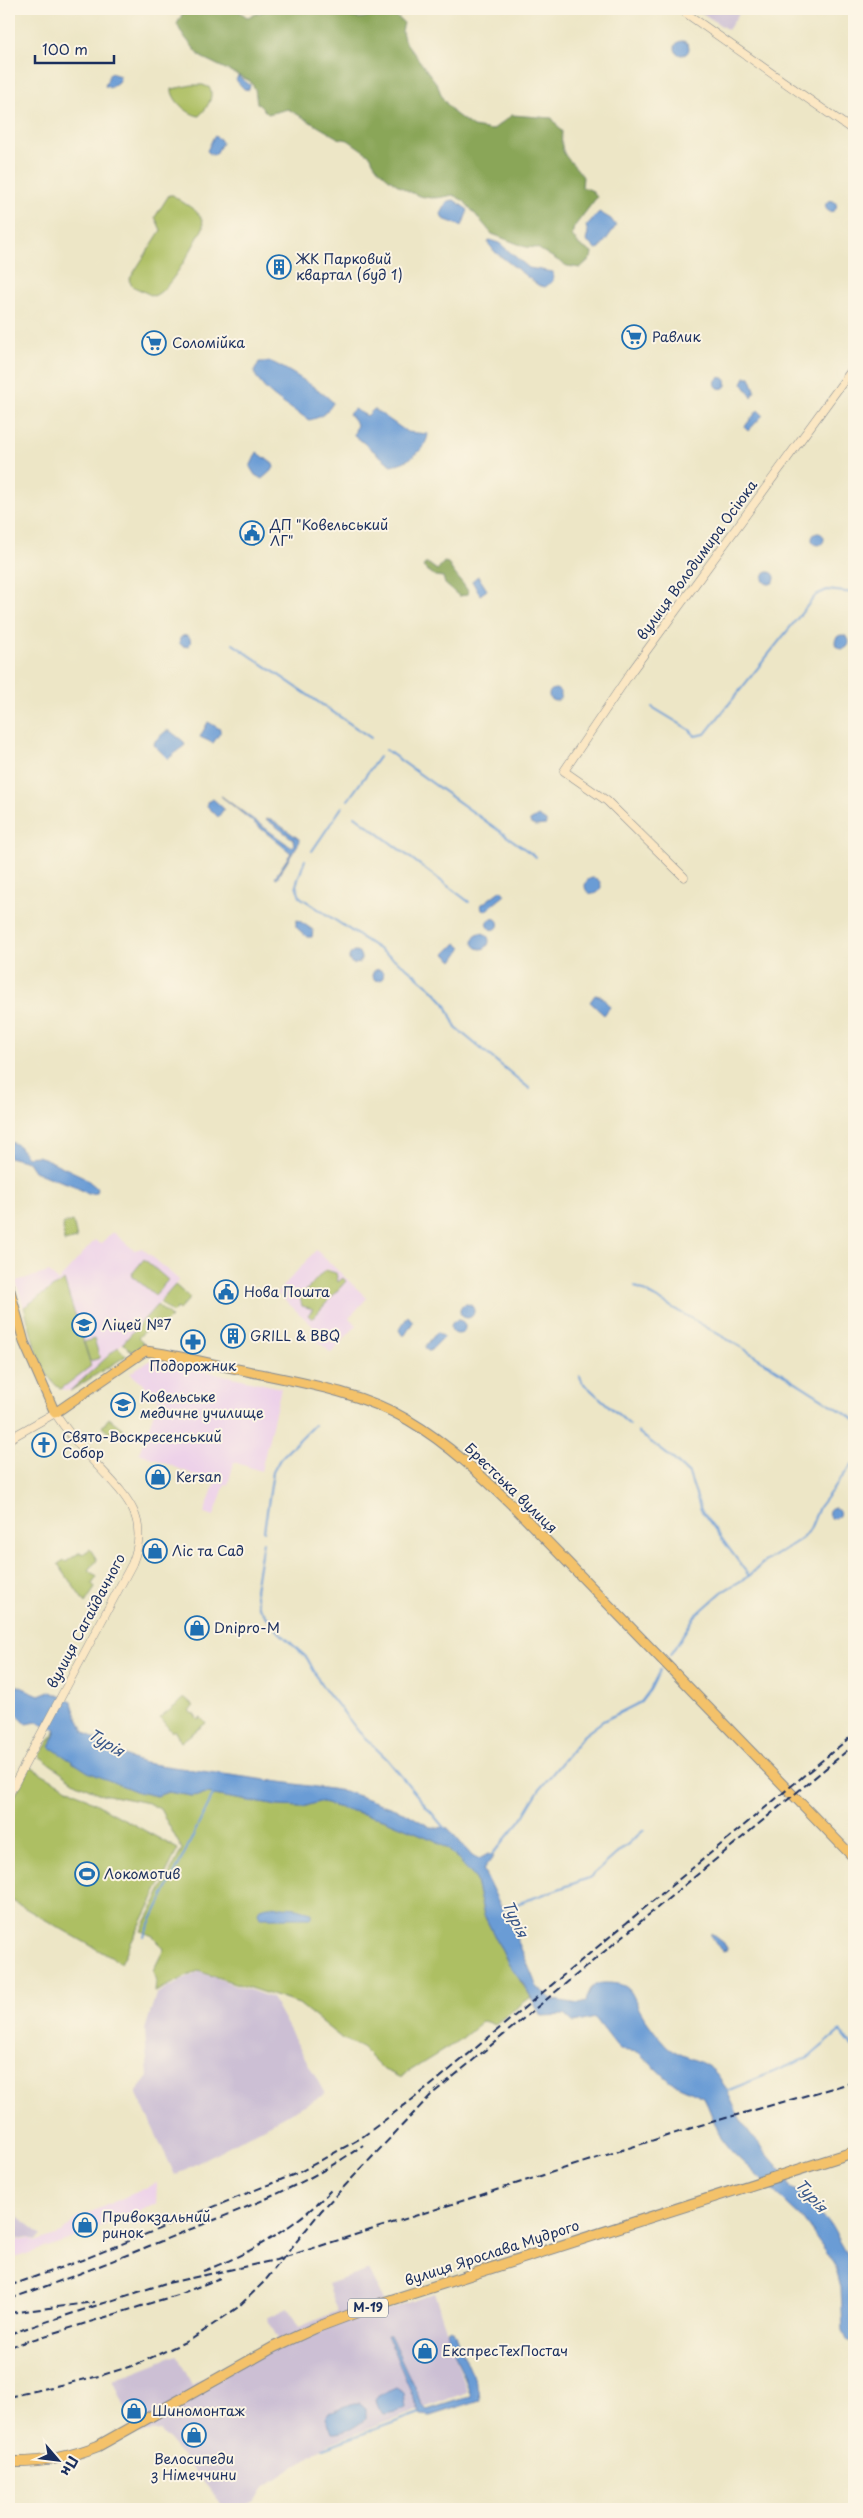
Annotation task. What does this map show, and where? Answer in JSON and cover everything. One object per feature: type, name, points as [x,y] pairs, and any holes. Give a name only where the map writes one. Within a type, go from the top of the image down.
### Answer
[{"type":"highway","name":"вулиця Ярослава Мудрого","points":[[9,2462],[52,2460],[76,2455],[98,2446],[267,2351],[315,2328],[379,2304],[854,2152]]},
{"type":"main road","points":[[9,1287],[24,1342],[55,1413]]},
{"type":"main road","name":"Брестська вулиця","points":[[55,1413],[145,1351],[337,1392],[368,1401],[409,1420],[464,1459],[516,1509],[854,1858]]},
{"type":"street","points":[[680,9],[854,132]]},
{"type":"street","name":"вулиця Володимира Осіюка","points":[[684,877],[607,801],[564,771],[631,672],[854,367]]},
{"type":"street","points":[[9,1439],[55,1413]]},
{"type":"street","name":"вулиця Сагайдачного","points":[[9,1794],[132,1564],[138,1549],[139,1536],[135,1512],[126,1495],[82,1448],[55,1413]]},
{"type":"shaded area","points":[[696,9],[742,9],[728,30]]},
{"type":"shaded area","name":"Ліцей №7","points":[[113,1232],[134,1250],[142,1248],[179,1280],[123,1343],[70,1391],[61,1389],[53,1383],[46,1372],[35,1345],[16,1281],[49,1272],[58,1281],[95,1240],[100,1244]]},
{"type":"shaded area","points":[[316,1250],[367,1298],[349,1318],[357,1325],[331,1353],[311,1335],[316,1329],[277,1293]],"holes":[[[328,1269],[337,1274],[337,1283],[343,1278],[346,1281],[315,1308],[301,1304],[300,1297],[323,1271]]]},
{"type":"shaded area","points":[[153,1359],[281,1388],[261,1471],[234,1462],[228,1485],[225,1484],[214,1516],[204,1513],[215,1483],[139,1453],[159,1399],[130,1373]]},
{"type":"shaded area","points":[[199,1972],[272,1998],[325,2094],[175,2175],[136,2092],[148,2077],[145,2030],[156,1994]]},
{"type":"shaded area","name":"Привокзальний ринок","points":[[157,2183],[156,2204],[71,2239],[9,2260],[9,2242],[28,2238],[35,2242],[61,2233],[77,2218]]},
{"type":"shaded area","points":[[9,2209],[42,2235],[35,2241],[27,2237],[9,2241]]},
{"type":"shaded area","points":[[369,2270],[387,2310],[434,2293],[467,2392],[328,2444],[263,2488],[255,2501],[234,2509],[226,2509],[161,2431],[137,2433],[113,2380],[177,2355],[192,2385],[278,2339],[267,2318],[288,2308],[299,2327],[338,2311],[328,2284]]},
{"type":"green space","points":[[313,7],[335,9],[353,18],[363,18],[384,12],[396,16],[404,23],[402,31],[404,40],[437,84],[443,99],[454,113],[473,127],[492,130],[512,115],[552,118],[562,132],[562,148],[564,153],[583,177],[582,187],[591,190],[597,197],[574,227],[572,235],[578,244],[592,253],[591,258],[580,268],[567,266],[537,248],[526,247],[492,234],[464,201],[453,195],[429,198],[410,192],[393,182],[378,169],[371,156],[348,140],[338,138],[288,109],[268,114],[257,103],[255,89],[250,81],[201,57],[182,34],[177,24],[185,9],[236,9],[247,17],[266,10]]},
{"type":"green space","points":[[203,85],[210,88],[211,92],[209,104],[199,116],[182,107],[172,92],[172,89]]},
{"type":"green space","points":[[169,195],[173,195],[193,209],[200,217],[203,228],[174,277],[160,293],[153,296],[132,286],[129,280],[161,230],[155,217]]},
{"type":"green space","points":[[444,562],[448,563],[452,571],[466,587],[467,595],[459,596],[445,584],[443,577],[435,576],[423,567],[425,564],[429,564],[437,570]]},
{"type":"green space","points":[[73,1221],[77,1239],[64,1242],[63,1224]]},
{"type":"green space","points":[[144,1259],[168,1280],[155,1295],[131,1275]]},
{"type":"green space","points":[[325,1270],[336,1273],[338,1282],[343,1278],[346,1281],[312,1319],[308,1315],[313,1309],[302,1306],[300,1297]]},
{"type":"green space","points":[[64,1280],[91,1366],[61,1389],[53,1383],[41,1363],[24,1307]]},
{"type":"green space","points":[[175,1285],[190,1298],[179,1310],[177,1308],[172,1313],[160,1302]]},
{"type":"green space","points":[[157,1305],[171,1317],[162,1326],[155,1320],[138,1338],[145,1345],[132,1352],[123,1343]]},
{"type":"green space","points":[[94,1339],[100,1358],[90,1361],[84,1342]]},
{"type":"green space","points":[[118,1347],[126,1356],[70,1391]]},
{"type":"green space","points":[[109,1418],[123,1429],[115,1438],[102,1427]]},
{"type":"green space","points":[[90,1549],[97,1560],[89,1570],[97,1577],[92,1584],[95,1588],[85,1603],[58,1564],[64,1560],[66,1562],[80,1552],[83,1554]]},
{"type":"green space","points":[[185,1698],[194,1706],[189,1710],[192,1714],[198,1720],[201,1718],[206,1723],[181,1742],[174,1730],[172,1732],[160,1718]]},
{"type":"green space","points":[[56,1730],[73,1763],[138,1792],[157,1796],[168,1792],[192,1796],[208,1794],[278,1806],[303,1807],[319,1802],[386,1820],[434,1840],[448,1849],[475,1878],[484,1915],[509,1965],[531,1997],[495,2024],[483,2021],[460,2040],[400,2077],[384,2070],[362,2048],[340,2037],[299,2004],[198,1971],[155,1992],[156,1982],[153,1971],[164,1949],[153,1936],[141,1931],[182,1849],[160,1809],[148,1803],[98,1793],[75,1782],[39,1756]]},
{"type":"green space","name":"Локомотив","points":[[30,1767],[178,1849],[121,1963],[9,1899],[9,1807]]},
{"type":"water","points":[[682,41],[687,43],[689,48],[687,53],[682,55],[677,53],[675,48],[677,43]]},
{"type":"water","points":[[110,73],[120,76],[119,81],[110,88],[105,86]]},
{"type":"water","points":[[238,76],[250,85],[249,90],[244,89],[236,80]]},
{"type":"water","points":[[214,136],[220,139],[222,143],[216,154],[212,155],[207,151]]},
{"type":"water","points":[[454,200],[468,210],[462,226],[443,219],[441,214],[448,201]]},
{"type":"water","points":[[831,200],[837,206],[831,212],[825,206]]},
{"type":"water","points":[[599,212],[611,219],[616,226],[600,248],[596,249],[586,241],[588,233],[586,226]]},
{"type":"water","points":[[489,240],[499,243],[529,268],[553,272],[553,281],[545,287],[538,285],[495,252],[488,243]]},
{"type":"water","points":[[259,362],[271,362],[284,369],[314,387],[333,403],[323,414],[309,420],[264,387],[254,372]]},
{"type":"water","points":[[721,377],[727,383],[721,389],[715,383]]},
{"type":"water","points":[[745,377],[750,377],[755,390],[752,397],[742,383]]},
{"type":"water","points":[[354,409],[367,416],[374,409],[407,432],[428,434],[424,446],[409,459],[391,465],[354,435],[357,424],[349,414]]},
{"type":"water","points":[[758,410],[763,415],[748,431],[745,428],[746,425]]},
{"type":"water","points":[[257,452],[273,464],[274,468],[262,479],[255,475],[250,467]]},
{"type":"water","points":[[816,533],[820,533],[824,539],[820,545],[816,545],[812,541],[812,537]]},
{"type":"water","points":[[767,572],[771,572],[775,578],[771,584],[767,584],[763,580],[763,576]]},
{"type":"water","points":[[478,576],[487,590],[480,595],[472,581]]},
{"type":"water","points":[[185,635],[191,641],[185,647],[179,641]]},
{"type":"water","points":[[842,635],[847,637],[849,642],[847,647],[842,649],[837,647],[835,642],[837,637]]},
{"type":"water","points":[[557,689],[560,690],[560,700],[553,701],[550,700],[549,693],[550,690]]},
{"type":"water","points":[[208,722],[220,729],[220,733],[213,743],[200,737]]},
{"type":"water","points":[[166,731],[170,731],[183,741],[185,745],[168,759],[154,745],[155,741]]},
{"type":"water","points":[[221,796],[291,847],[294,845],[293,839],[266,819],[271,819],[299,839],[300,841],[277,878],[275,877],[291,853]]},
{"type":"water","points":[[213,799],[224,809],[218,817],[207,806],[207,802]]},
{"type":"water","points":[[538,816],[546,821],[546,825],[535,826],[530,823],[530,821]]},
{"type":"water","points":[[593,878],[599,880],[601,886],[599,892],[593,894],[587,892],[585,886],[587,880]]},
{"type":"water","points":[[501,890],[505,895],[485,911],[482,910],[481,905]]},
{"type":"water","points":[[493,918],[499,924],[493,930],[487,924]]},
{"type":"water","points":[[298,920],[313,930],[312,937],[307,937],[296,927],[296,921]]},
{"type":"water","points":[[481,933],[489,941],[481,949],[473,941]]},
{"type":"water","points":[[456,943],[462,948],[453,961],[445,954]]},
{"type":"water","points":[[353,952],[357,952],[361,958],[357,964],[353,964],[349,960],[349,956]]},
{"type":"water","points":[[378,969],[384,975],[378,981],[372,975]]},
{"type":"water","points":[[595,995],[601,996],[610,1007],[604,1015],[590,1002]]},
{"type":"water","points":[[9,1141],[19,1146],[27,1157],[37,1156],[44,1158],[84,1177],[98,1189],[97,1193],[88,1194],[70,1184],[34,1171],[28,1162],[9,1157]]},
{"type":"water","points":[[467,1304],[472,1306],[474,1311],[472,1316],[467,1318],[462,1316],[460,1311],[462,1306]]},
{"type":"water","points":[[408,1316],[413,1322],[405,1335],[402,1335],[399,1330]]},
{"type":"water","points":[[458,1320],[463,1322],[465,1327],[463,1332],[458,1334],[453,1332],[451,1327],[453,1322]]},
{"type":"water","points":[[437,1332],[443,1338],[428,1351],[425,1347]]},
{"type":"water","points":[[834,1507],[840,1513],[834,1519],[828,1513]]},
{"type":"water","points":[[9,1682],[39,1695],[49,1691],[72,1701],[84,1732],[129,1758],[144,1763],[345,1791],[406,1813],[430,1827],[448,1828],[472,1856],[479,1859],[488,1854],[494,1856],[483,1870],[520,1946],[537,1987],[553,2000],[579,2004],[586,2002],[590,1991],[597,1984],[615,1984],[627,1988],[633,1995],[648,2023],[668,2047],[679,2054],[704,2064],[719,2076],[742,2122],[788,2179],[789,2186],[805,2195],[821,2216],[829,2222],[854,2266],[854,2344],[847,2340],[843,2331],[841,2288],[834,2262],[801,2217],[731,2151],[721,2138],[704,2097],[670,2082],[638,2052],[620,2050],[595,2018],[574,2023],[565,2015],[541,2016],[526,1988],[509,1965],[484,1915],[475,1878],[448,1849],[434,1840],[386,1820],[319,1802],[303,1807],[278,1806],[208,1794],[192,1796],[168,1792],[157,1796],[138,1792],[88,1772],[50,1747],[56,1730],[37,1722],[26,1724],[9,1705]]},
{"type":"water","points":[[268,1906],[297,1908],[311,1912],[311,1918],[260,1918],[258,1913],[260,1908]]},
{"type":"water","points":[[711,1933],[724,1943],[727,1950],[723,1951],[711,1937]]},
{"type":"water","points":[[448,2329],[453,2330],[479,2390],[480,2400],[430,2416],[421,2415],[387,2335],[390,2335],[423,2406],[427,2410],[471,2396],[447,2333]]},
{"type":"water","points":[[396,2388],[404,2393],[406,2407],[396,2412],[384,2414],[379,2409],[376,2400],[378,2396]]},
{"type":"water","points":[[354,2403],[360,2403],[366,2408],[366,2418],[350,2429],[332,2433],[326,2417],[330,2412]]},
{"type":"waterway","points":[[652,707],[690,730],[695,736],[705,734],[816,595],[827,590],[854,593]]},
{"type":"waterway","points":[[233,644],[371,738]]},
{"type":"waterway","points":[[386,750],[536,857]]},
{"type":"waterway","points":[[348,800],[379,757]]},
{"type":"waterway","points":[[312,851],[342,807]]},
{"type":"waterway","points":[[355,816],[469,902]]},
{"type":"waterway","points":[[305,860],[296,885],[300,897],[406,967],[445,1003],[456,1028],[530,1089]]},
{"type":"waterway","points":[[635,1286],[744,1349],[854,1419]]},
{"type":"waterway","points":[[580,1376],[582,1382],[630,1425]]},
{"type":"waterway","points":[[264,1531],[273,1472],[280,1459],[314,1425]]},
{"type":"waterway","points":[[638,1432],[689,1474],[701,1510],[749,1576]]},
{"type":"waterway","points":[[670,1655],[695,1616],[722,1592],[749,1576],[763,1563],[801,1539],[810,1529],[819,1507],[854,1462]]},
{"type":"waterway","points":[[263,1542],[255,1590],[258,1606],[279,1632],[307,1658],[321,1684],[359,1732],[387,1759],[445,1829]]},
{"type":"waterway","points":[[490,1857],[521,1820],[539,1790],[584,1735],[603,1721],[641,1702],[650,1690],[660,1670]]},
{"type":"waterway","points":[[144,1936],[213,1795]]},
{"type":"waterway","name":"Турія","points":[[500,1910],[589,1878],[644,1830]]},
{"type":"waterway","points":[[724,2092],[808,2058],[840,2031],[854,2048]]},
{"type":"waterway","points":[[323,2448],[420,2413]]},
{"type":"railway","points":[[9,2286],[82,2260],[300,2172],[361,2138],[430,2086],[854,1734]]},
{"type":"railway","points":[[9,2397],[99,2376],[135,2365],[192,2339],[237,2308],[264,2282],[321,2211],[431,2095],[854,1745]]},
{"type":"railway","points":[[168,2283],[276,2260],[701,2125],[854,2082]]},
{"type":"railway","points":[[9,2299],[98,2266],[278,2194],[321,2172],[363,2145]]},
{"type":"railway","points":[[203,2271],[238,2256],[272,2238],[318,2203],[331,2190]]},
{"type":"railway","points":[[9,2347],[180,2294],[220,2278]]},
{"type":"railway","points":[[9,2334],[172,2281]]},
{"type":"railway","points":[[9,2313],[95,2302]]},
{"type":"place","name":"ЖК Парковий квартал (буд 1)","points":[[279,267]]},
{"type":"place","name":"Равлик","points":[[634,337]]},
{"type":"place","name":"Соломійка","points":[[154,343]]},
{"type":"place","name":"ДП \"Ковельський ЛГ\"","points":[[252,533]]},
{"type":"place","name":"Нова Пошта","points":[[226,1292]]},
{"type":"place","name":"Ліцей №7","points":[[84,1325]]},
{"type":"place","name":"GRILL & BBQ","points":[[233,1336]]},
{"type":"place","name":"Подорожник","points":[[193,1342]]},
{"type":"place","name":"Ковельське медичне училище","points":[[123,1405]]},
{"type":"place","name":"Свято-Воскресенський Собор","points":[[44,1445]]},
{"type":"place","name":"Kersan","points":[[158,1477]]},
{"type":"place","name":"Ліс та Сад","points":[[155,1551]]},
{"type":"place","name":"Dnipro-M","points":[[197,1628]]},
{"type":"place","name":"Локомотив","points":[[87,1874]]},
{"type":"place","name":"Привокзальний ринок","points":[[85,2225]]},
{"type":"place","name":"ЕкспресТехПостач","points":[[425,2351]]},
{"type":"place","name":"Шиномонтаж","points":[[134,2411]]},
{"type":"place","name":"Велосипеди з Німеччини","points":[[194,2435]]}]
